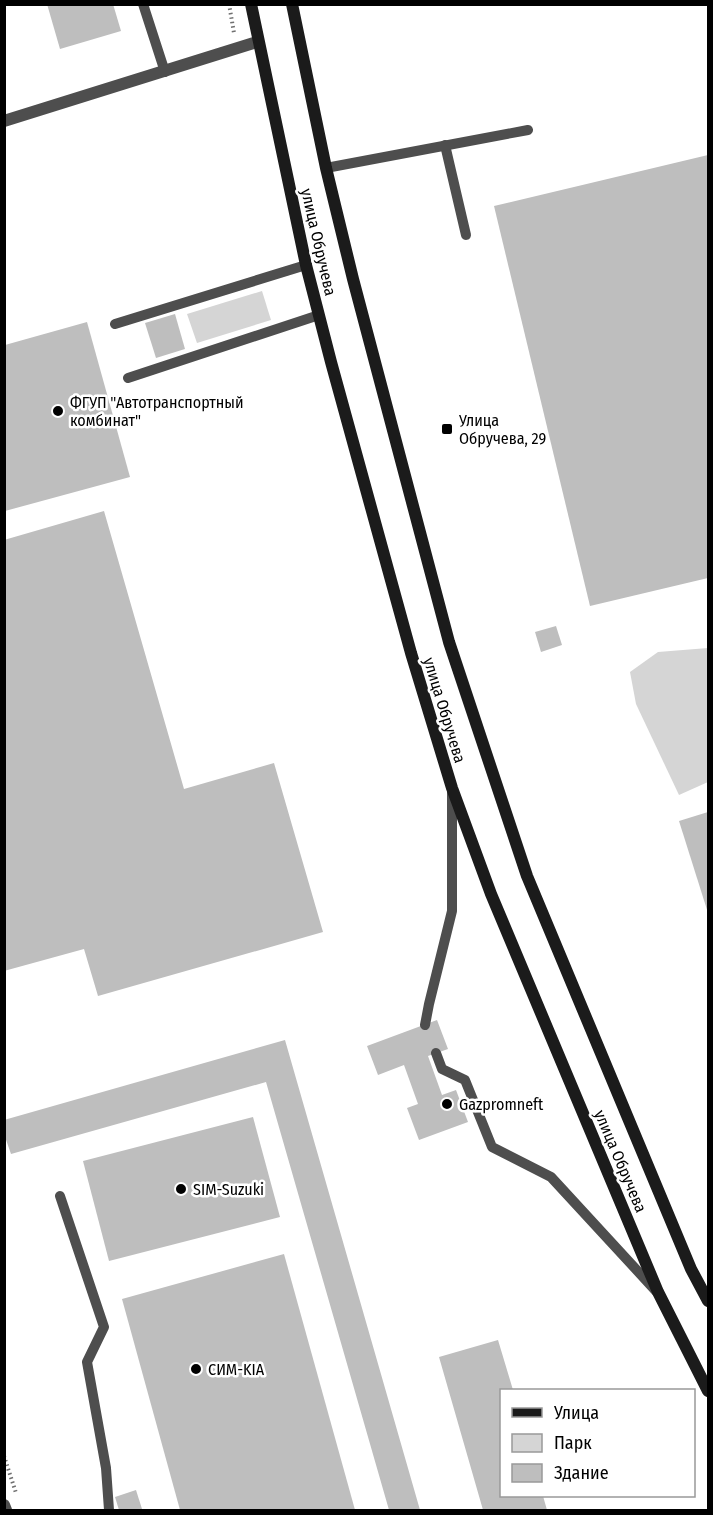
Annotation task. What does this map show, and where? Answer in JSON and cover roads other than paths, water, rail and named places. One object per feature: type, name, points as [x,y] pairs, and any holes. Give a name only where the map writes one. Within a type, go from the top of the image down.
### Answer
[{"type":"main road","name":"улица Обручева","points":[[250,4],[306,265],[405,631],[452,788],[491,894],[658,1292],[708,1390]]},
{"type":"main road","name":"улица Обручева","points":[[292,4],[326,168],[353,279],[449,642],[527,876],[690,1269],[708,1302]]},
{"type":"street","points":[[4,121],[257,42]]},
{"type":"street","points":[[4,1505],[6,1510]]},
{"type":"lane","points":[[143,4],[165,72]]},
{"type":"lane","points":[[326,168],[528,130]]},
{"type":"lane","points":[[446,145],[466,235]]},
{"type":"lane","points":[[116,324],[306,265]]},
{"type":"lane","points":[[128,378],[319,315]]},
{"type":"lane","points":[[425,1025],[452,910],[452,788]]},
{"type":"lane","points":[[436,1053],[442,1069],[465,1080],[492,1147],[551,1177],[658,1292]]},
{"type":"lane","points":[[60,1196],[104,1327],[87,1362],[106,1468],[109,1510]]},
{"type":"place","name":"ФГУП \"Автотранспортный комбинат\"","points":[[58,411]]},
{"type":"place","name":"Улица Обручева, 29","points":[[447,429]]},
{"type":"place","name":"Gazpromneft","points":[[447,1104]]},
{"type":"place","name":"SIM-Suzuki","points":[[181,1189]]},
{"type":"place","name":"СИМ-KIA","points":[[196,1369]]}]
